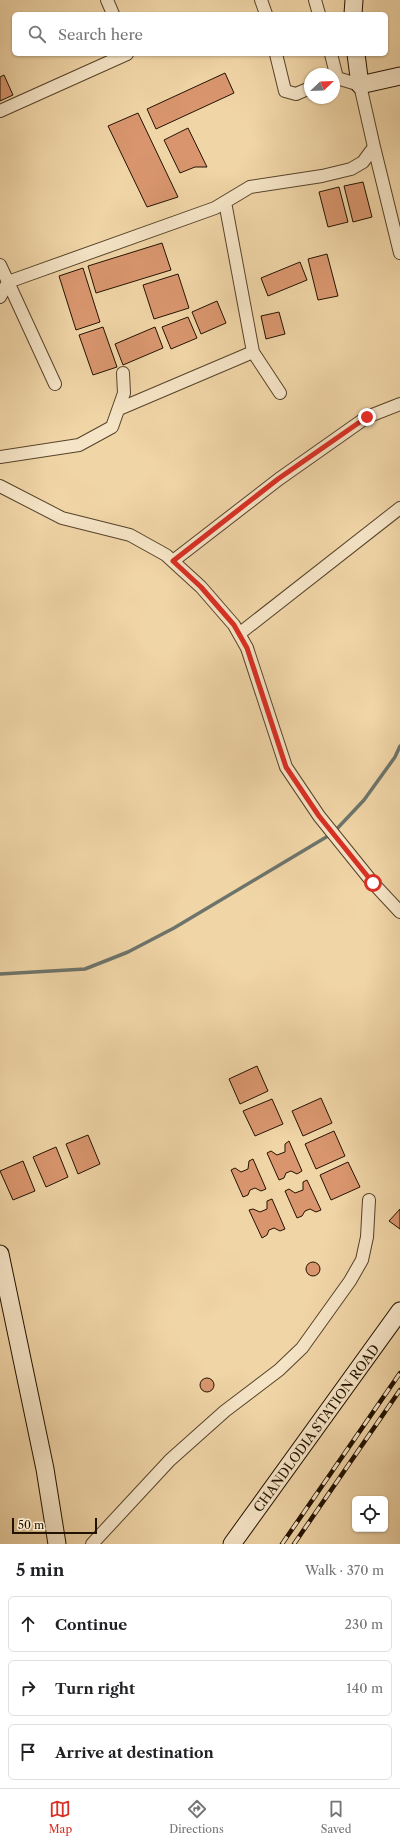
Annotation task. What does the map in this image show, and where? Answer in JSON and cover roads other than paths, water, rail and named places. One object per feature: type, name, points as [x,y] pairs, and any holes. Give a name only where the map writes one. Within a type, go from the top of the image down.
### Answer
[{"type":"street","points":[[107,0],[112,12]]},
{"type":"street","points":[[261,0],[265,12]]},
{"type":"street","points":[[315,0],[318,12]]},
{"type":"street","points":[[353,12],[354,0]]},
{"type":"street","points":[[0,111],[123,56]]},
{"type":"street","points":[[276,56],[285,91],[296,94],[304,91]]},
{"type":"street","points":[[331,56],[334,68]]},
{"type":"street","points":[[356,56],[360,85],[400,253]]},
{"type":"street","points":[[340,79],[360,85],[400,76]]},
{"type":"street","points":[[0,297],[8,282],[215,208],[250,187],[322,176],[351,169],[363,162],[374,148]]},
{"type":"street","points":[[225,202],[253,352],[280,393]]},
{"type":"street","points":[[0,265],[55,384]]},
{"type":"street","points":[[118,409],[253,352]]},
{"type":"street","points":[[0,457],[79,445],[112,427],[124,393],[123,373]]},
{"type":"street","points":[[173,561],[278,479],[367,417],[400,404]]},
{"type":"street","points":[[0,486],[62,518],[130,535],[166,555],[201,587],[234,625],[247,648],[286,767],[319,816],[373,883],[400,912]]},
{"type":"street","points":[[239,634],[400,508]]},
{"type":"street","points":[[92,1544],[170,1460],[225,1411],[279,1370],[302,1348],[350,1281],[362,1260],[367,1237],[369,1200]]},
{"type":"street","points":[[0,1254],[45,1468],[57,1544]]},
{"type":"street","name":"CHANDLODIA STATION ROAD","points":[[232,1544],[400,1311]]},
{"type":"waterway","points":[[0,974],[85,969],[128,952],[174,928],[333,833],[364,800],[395,757],[400,746]]},
{"type":"railway","points":[[282,1544],[400,1373]]},
{"type":"railway","points":[[294,1544],[400,1390]]}]
